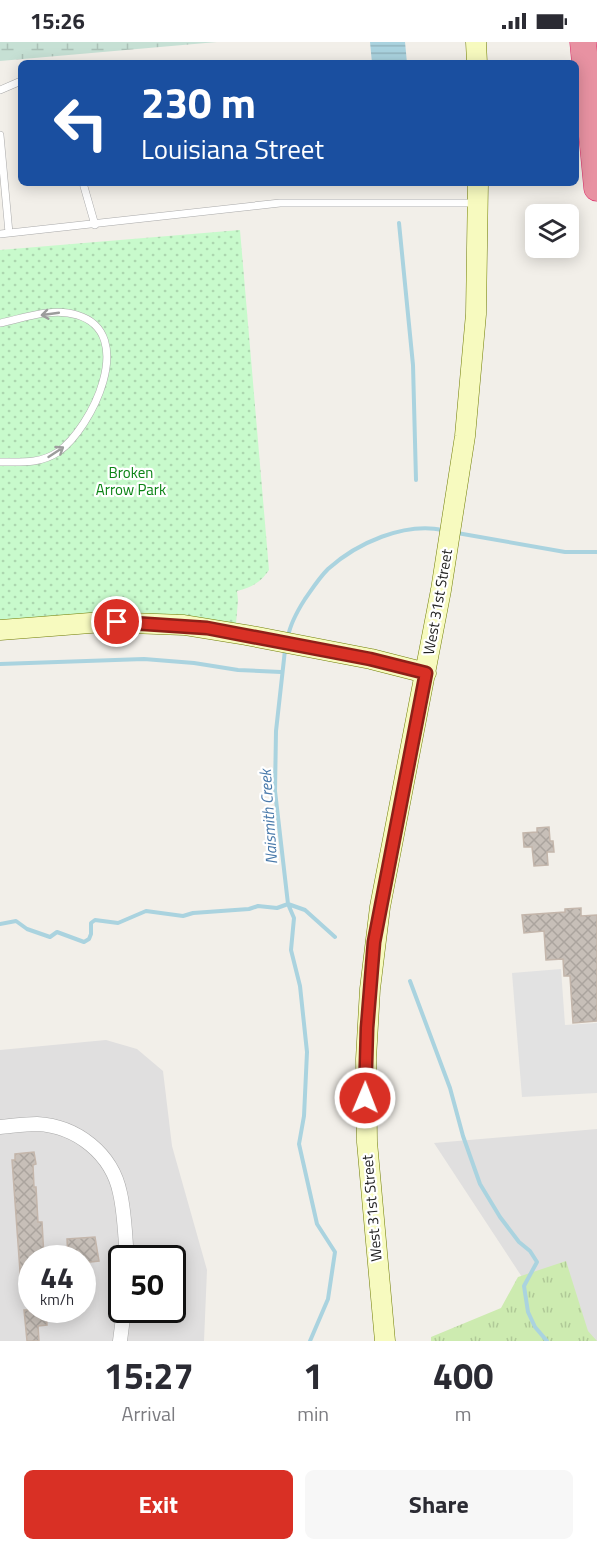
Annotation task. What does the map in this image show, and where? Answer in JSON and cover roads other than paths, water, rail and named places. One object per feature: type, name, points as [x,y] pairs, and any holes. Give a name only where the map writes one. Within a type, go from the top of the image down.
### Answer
[{"type":"highway","points":[[583,42],[597,188]]},
{"type":"main road","points":[[476,42],[477,60]]},
{"type":"main road","name":"West 31st Street","points":[[385,1341],[367,1142],[367,1028],[374,942],[441,590],[469,399],[475,325],[478,186]]},
{"type":"main road","points":[[0,630],[92,622],[184,625],[246,635],[426,673]]},
{"type":"street","points":[[0,1127],[36,1124],[53,1126],[68,1130],[97,1150],[115,1177],[120,1193],[126,1245]]},
{"type":"street","points":[[120,1341],[122,1323]]},
{"type":"lane","points":[[0,90],[18,82]]},
{"type":"lane","points":[[0,135],[9,233]]},
{"type":"lane","points":[[84,186],[94,225]]},
{"type":"lane","points":[[0,234],[280,203],[478,204]]},
{"type":"lane","points":[[0,323],[52,313],[76,314],[88,319],[103,335],[107,362],[98,395],[81,426],[67,444],[43,459],[32,462],[0,462]]},
{"type":"water","points":[[370,42],[405,42],[407,60],[372,60]]},
{"type":"waterway","points":[[399,223],[413,365],[416,480]]},
{"type":"waterway","name":"Naismith Creek","points":[[288,637],[297,612],[325,572],[353,551],[397,532],[428,528],[443,530]]},
{"type":"waterway","name":"Naismith Creek","points":[[457,533],[565,552],[597,552]]},
{"type":"waterway","name":"Naismith Creek","points":[[285,650],[276,731],[275,791],[288,904],[294,918],[291,950],[300,986],[307,1052],[304,1116],[299,1144],[317,1224],[335,1252],[328,1299],[310,1341]]},
{"type":"waterway","points":[[0,664],[144,659],[194,663],[238,670],[281,672]]},
{"type":"waterway","points":[[0,924],[16,921],[27,929],[50,937],[57,932],[84,942],[89,939],[91,923],[95,920],[118,923],[146,911],[183,916],[258,906],[277,908],[288,904],[305,910],[335,937]]},
{"type":"waterway","points":[[410,981],[450,1088],[463,1136],[480,1184],[500,1217],[537,1262],[524,1286],[528,1312],[535,1327],[547,1341]]},
{"type":"park label","name":"Broken Arrow Park","points":[[131,482]]}]
